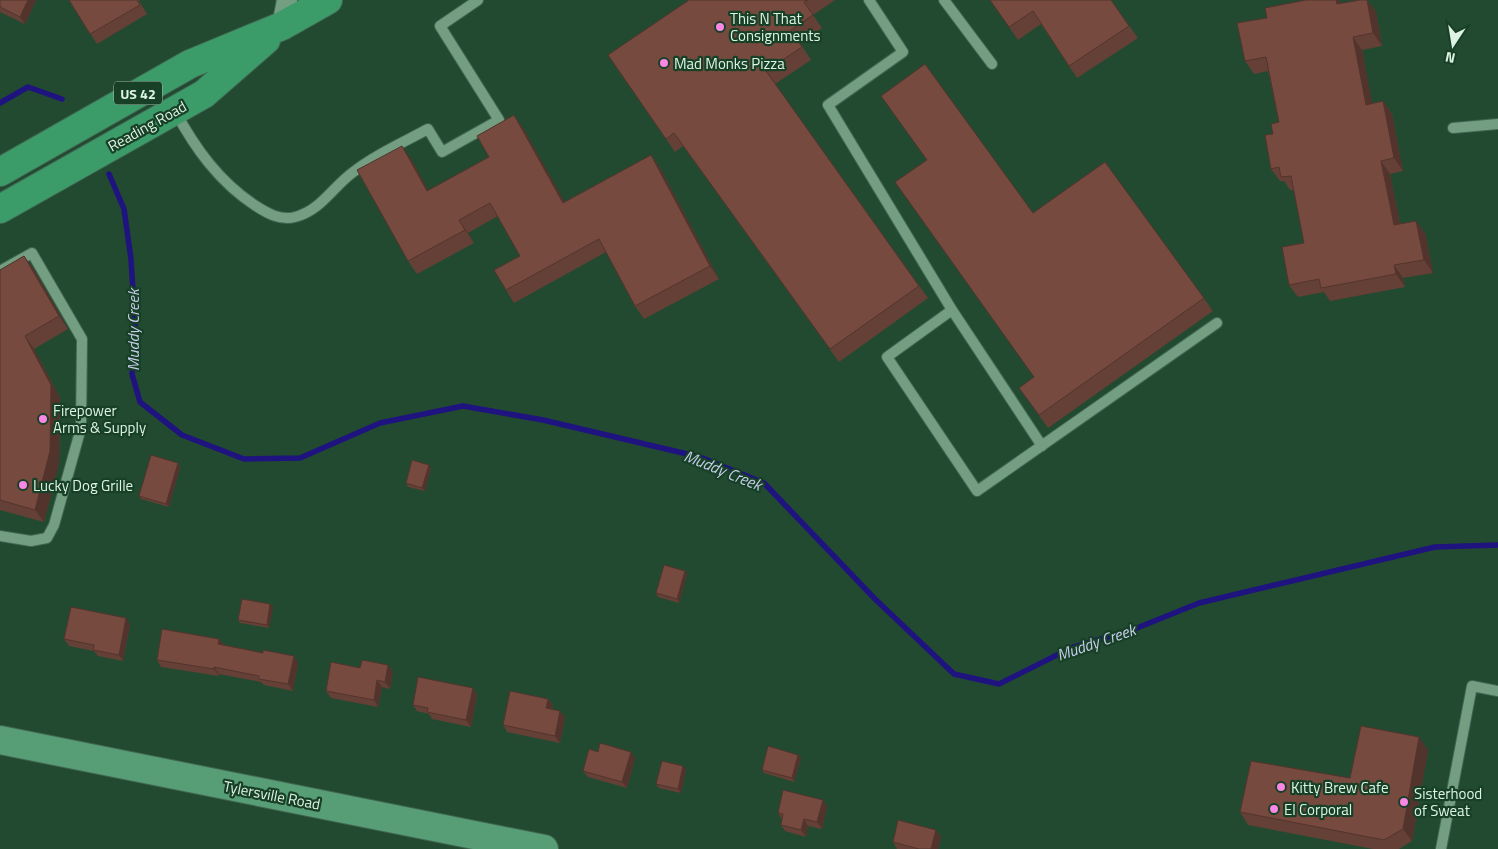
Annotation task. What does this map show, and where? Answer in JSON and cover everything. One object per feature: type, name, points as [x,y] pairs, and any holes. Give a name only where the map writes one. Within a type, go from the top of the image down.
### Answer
[{"type":"main road","name":"Reading Road","points":[[0,172],[190,64],[285,13],[328,0]]},
{"type":"main road","name":"Reading Road","points":[[0,209],[204,94],[285,13]]},
{"type":"main road","name":"Tylersville Road","points":[[0,740],[544,849]]},
{"type":"lane","points":[[174,111],[211,167],[241,196],[280,218],[294,217],[316,208],[351,174],[374,158],[428,129],[442,152],[499,120],[440,26],[478,0]]},
{"type":"lane","points":[[869,0],[903,52],[828,105],[952,310],[1042,446]]},
{"type":"lane","points":[[944,0],[992,64]]},
{"type":"lane","points":[[1453,128],[1498,124]]},
{"type":"lane","points":[[0,271],[32,253],[82,339],[81,428],[54,524],[46,538],[31,541],[0,536]]},
{"type":"lane","points":[[952,310],[887,357],[977,491],[1217,323]]},
{"type":"lane","points":[[1441,849],[1472,686],[1498,691]]},
{"type":"building","points":[[0,0],[28,0],[20,17],[0,7]]},
{"type":"building","points":[[69,0],[137,0],[140,5],[90,34]]},
{"type":"building","points":[[689,0],[808,0],[804,2],[813,15],[791,30],[802,47],[766,71],[919,286],[830,349],[674,133],[666,139],[608,55]]},
{"type":"building","points":[[990,0],[1111,0],[1129,26],[1069,66],[1033,11],[1009,27]]},
{"type":"building","points":[[1306,0],[1336,0],[1337,4],[1367,0],[1373,33],[1353,37],[1366,105],[1383,101],[1394,158],[1381,161],[1394,225],[1416,221],[1424,260],[1394,265],[1396,274],[1321,288],[1319,279],[1289,285],[1282,247],[1304,243],[1291,176],[1281,177],[1279,167],[1271,169],[1265,135],[1273,134],[1271,124],[1279,122],[1266,57],[1245,61],[1237,23],[1267,18],[1265,8]]},
{"type":"building","points":[[925,64],[1033,213],[1105,162],[1204,298],[1039,415],[1019,388],[1034,377],[895,182],[927,160],[881,96]]},
{"type":"building","points":[[514,115],[563,203],[651,155],[710,266],[635,306],[599,239],[506,290],[494,270],[520,256],[490,203],[459,220],[465,230],[408,261],[357,170],[402,146],[427,191],[489,157],[477,136]]},
{"type":"building","points":[[24,256],[59,316],[25,336],[51,385],[50,451],[35,510],[0,500],[0,270]]},
{"type":"building","points":[[151,455],[178,463],[166,504],[139,496]]},
{"type":"building","points":[[412,460],[429,465],[422,488],[406,483]]},
{"type":"building","points":[[664,565],[685,571],[677,599],[656,593]]},
{"type":"building","points":[[242,599],[270,604],[267,625],[238,620]]},
{"type":"building","points":[[71,607],[126,618],[119,655],[93,650],[94,645],[64,639]]},
{"type":"building","points":[[162,629],[219,639],[218,644],[263,653],[263,650],[294,656],[288,684],[259,679],[259,676],[214,667],[214,669],[157,660]]},
{"type":"building","points":[[362,660],[388,665],[385,682],[377,680],[374,700],[326,691],[331,662],[360,668]]},
{"type":"building","points":[[418,677],[473,688],[466,720],[427,712],[428,708],[413,705]]},
{"type":"building","points":[[510,691],[548,699],[546,708],[560,711],[555,736],[503,725]]},
{"type":"building","points":[[1361,726],[1419,737],[1403,829],[1384,840],[1240,812],[1251,761],[1350,778]]},
{"type":"building","points":[[600,743],[631,752],[622,782],[583,771],[589,749],[598,752]]},
{"type":"building","points":[[768,746],[798,755],[792,778],[762,770]]},
{"type":"building","points":[[662,761],[683,766],[678,789],[656,784]]},
{"type":"building","points":[[783,790],[823,800],[817,822],[804,819],[801,830],[781,825],[783,814],[778,813]]},
{"type":"building","points":[[898,820],[936,830],[931,849],[919,849],[893,842]]},
{"type":"waterway","name":"Muddy Creek","points":[[0,103],[28,87],[62,99]]},
{"type":"waterway","name":"Muddy Creek","points":[[109,174],[124,209],[131,259],[136,340],[132,374],[140,402],[182,435],[244,459],[300,458],[380,423],[463,406],[543,420],[700,457],[764,483],[875,599],[954,674],[999,684],[1071,648],[1137,628],[1199,603],[1435,547],[1498,545]]},
{"type":"place","name":"This N That Consignments","points":[[720,27]]},
{"type":"place","name":"Mad Monks Pizza","points":[[664,63]]},
{"type":"place","name":"Firepower Arms & Supply","points":[[43,419]]},
{"type":"place","name":"Lucky Dog Grille","points":[[23,485]]},
{"type":"place","name":"Kitty Brew Cafe","points":[[1281,787]]},
{"type":"place","name":"Sisterhood of Sweat","points":[[1404,802]]},
{"type":"place","name":"El Corporal","points":[[1274,809]]}]
